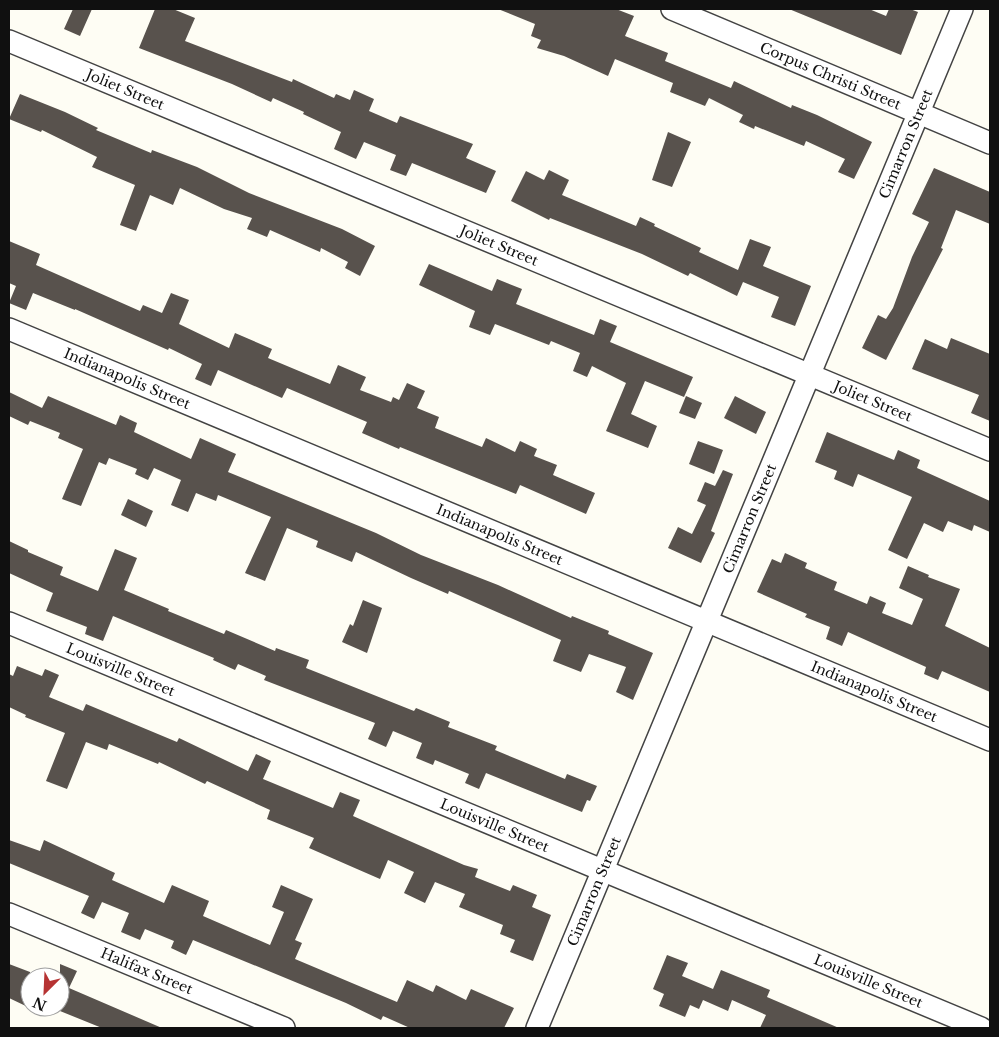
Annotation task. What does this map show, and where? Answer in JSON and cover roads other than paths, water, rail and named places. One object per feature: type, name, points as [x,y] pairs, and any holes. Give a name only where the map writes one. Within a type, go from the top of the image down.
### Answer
[{"type":"street","name":"Corpus Christi Street","points":[[672,9],[990,143]]},
{"type":"street","name":"Cimarron Street","points":[[537,1028],[962,9]]},
{"type":"street","name":"Joliet Street","points":[[9,41],[990,450]]},
{"type":"street","name":"Indianapolis Street","points":[[9,329],[990,740]]},
{"type":"street","name":"Louisville Street","points":[[9,623],[981,1028]]},
{"type":"street","name":"Halifax Street","points":[[9,914],[284,1028]]}]
